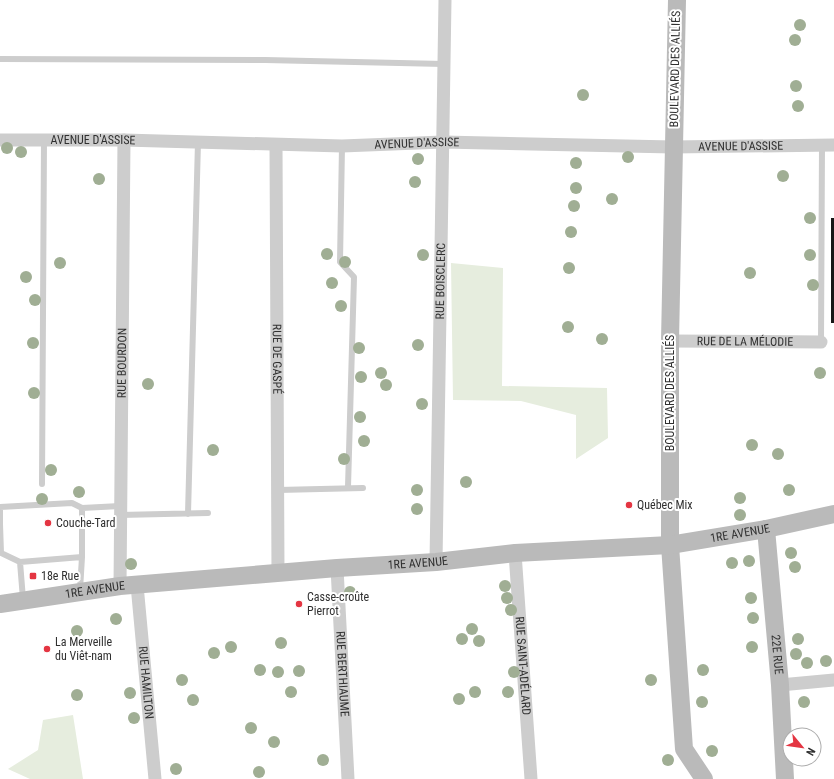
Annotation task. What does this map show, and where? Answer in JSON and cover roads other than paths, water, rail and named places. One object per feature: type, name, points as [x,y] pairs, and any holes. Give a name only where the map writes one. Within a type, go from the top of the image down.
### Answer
[{"type":"street","name":"RUE BOISCLERC","points":[[436,562],[446,0]]},
{"type":"street","name":"BOULEVARD DES ALLIÉS","points":[[677,0],[670,341],[670,545],[684,749],[704,779]]},
{"type":"street","name":"AVENUE D'ASSISE","points":[[0,140],[124,140],[342,146],[443,142],[673,147],[828,145]]},
{"type":"street","name":"RUE BOURDON","points":[[124,140],[120,511],[128,586]]},
{"type":"street","name":"RUE DE GASPÉ","points":[[276,145],[278,573]]},
{"type":"street","name":"RUE DE LA MÉLODIE","points":[[670,341],[821,342]]},
{"type":"street","name":"1RE AVENUE","points":[[0,604],[128,586],[337,568],[436,562],[515,553],[670,545],[766,530],[834,514]]},
{"type":"street","name":"22E RUE","points":[[766,530],[780,685],[785,779]]},
{"type":"street","name":"RUE SAINT-ADÉLARD","points":[[515,553],[531,779]]},
{"type":"street","name":"RUE BERTHIAUME","points":[[337,568],[348,779]]},
{"type":"street","name":"RUE HAMILTON","points":[[128,586],[155,779]]},
{"type":"street","points":[[780,685],[834,680]]},
{"type":"lane","points":[[0,59],[265,60],[444,64]]},
{"type":"lane","points":[[42,484],[44,140]]},
{"type":"lane","points":[[188,514],[198,142]]},
{"type":"lane","points":[[821,342],[828,145]]},
{"type":"lane","points":[[342,146],[340,262],[354,277],[348,487]]},
{"type":"lane","points":[[278,490],[348,487],[363,488]]},
{"type":"lane","points":[[82,556],[20,562],[1,553],[0,507],[72,503],[82,508],[120,511],[188,514],[208,513]]},
{"type":"lane","points":[[80,592],[82,508]]},
{"type":"lane","points":[[20,562],[23,601]]},
{"type":"place","name":"Québec Mix","points":[[629,505]]},
{"type":"place","name":"Couche-Tard","points":[[48,523]]},
{"type":"place","name":"18e Rue","points":[[33,576]]},
{"type":"place","name":"Casse-croûte Pierrot","points":[[299,604]]},
{"type":"place","name":"La Merveille du Viêt-nam","points":[[47,649]]}]
